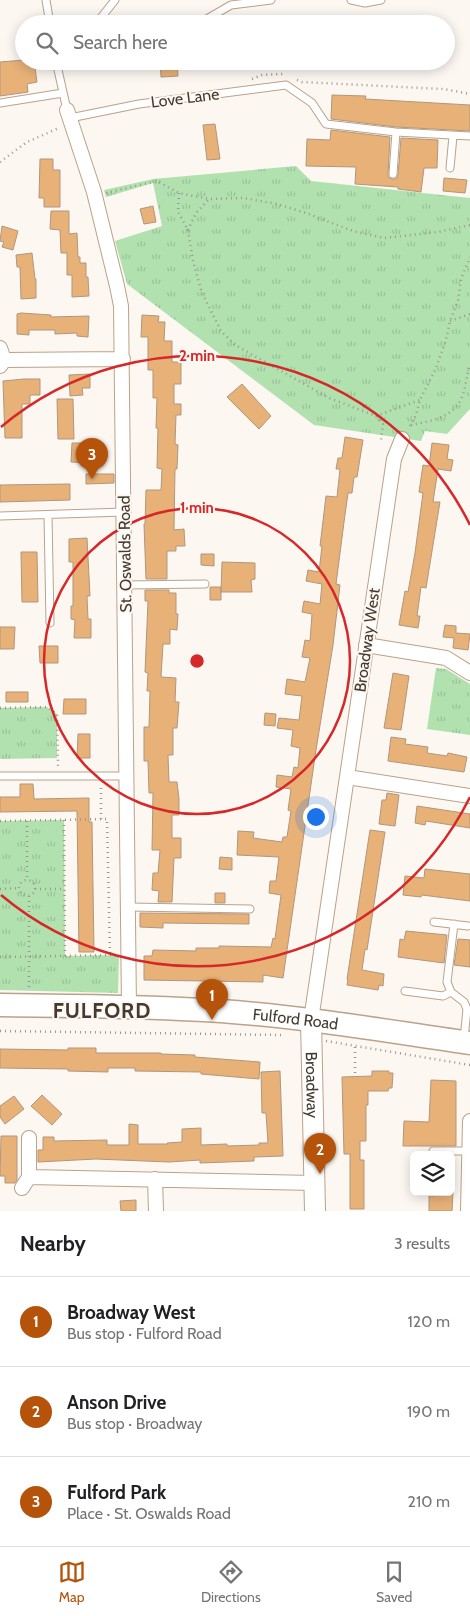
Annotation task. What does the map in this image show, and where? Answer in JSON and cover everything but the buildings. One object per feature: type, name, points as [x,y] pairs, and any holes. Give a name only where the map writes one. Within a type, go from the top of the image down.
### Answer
[{"type":"main road","name":"Fulford Road","points":[[0,1005],[129,1006],[219,1011],[311,1029],[467,1042]]},
{"type":"street","name":"St. Oswalds Road","points":[[69,117],[95,196],[119,294],[123,359],[129,1006]]},
{"type":"street","points":[[1,358],[123,359]]},
{"type":"street","name":"Broadway West","points":[[311,1029],[394,459],[402,439]]},
{"type":"street","points":[[366,645],[446,658],[470,672]]},
{"type":"street","points":[[347,777],[470,796]]},
{"type":"street","name":"Broadway","points":[[311,1029],[316,1211]]},
{"type":"street","points":[[468,1211],[470,1121]]},
{"type":"street","points":[[29,1138],[26,1182],[155,1179],[314,1183]]},
{"type":"street","points":[[155,1179],[156,1211]]},
{"type":"lane","points":[[46,0],[48,15]]},
{"type":"lane","points":[[103,15],[115,0]]},
{"type":"lane","points":[[214,15],[231,5],[271,0]]},
{"type":"lane","points":[[351,0],[365,3],[381,0]]},
{"type":"lane","points":[[59,70],[69,117]]},
{"type":"lane","name":"Love Lane","points":[[69,117],[138,104],[286,85],[300,93],[316,107],[326,124],[396,132]]},
{"type":"lane","points":[[0,103],[63,93]]},
{"type":"lane","points":[[393,174],[396,132],[470,136]]},
{"type":"lane","points":[[450,168],[453,136]]},
{"type":"lane","points":[[0,516],[124,512]]},
{"type":"lane","points":[[48,515],[50,623]]},
{"type":"lane","points":[[125,585],[205,584]]},
{"type":"lane","points":[[0,776],[127,776]]},
{"type":"lane","points":[[128,907],[250,909]]},
{"type":"lane","points":[[434,922],[468,926]]},
{"type":"lane","points":[[454,924],[447,982],[451,992],[464,1002],[467,1009],[467,1042]]},
{"type":"lane","points":[[405,991],[443,996],[451,992]]},
{"type":"lane","points":[[455,1151],[469,1151]]},
{"type":"path","points":[[0,162],[27,142],[69,117]]},
{"type":"path","points":[[95,196],[153,180],[179,193],[209,199],[242,198],[277,204],[353,231],[384,238],[438,232],[470,225]]},
{"type":"path","points":[[179,193],[178,212],[188,230],[193,261],[202,293],[220,331],[235,345],[329,398],[376,416],[383,424],[381,441]]},
{"type":"path","points":[[188,230],[196,213],[209,199]]},
{"type":"path","points":[[402,439],[416,415],[420,400],[436,368],[470,257]]},
{"type":"path","points":[[450,321],[470,314]]},
{"type":"path","points":[[410,426],[437,420],[457,406],[463,393],[470,366]]},
{"type":"path","points":[[376,416],[420,400]]},
{"type":"path","points":[[0,708],[47,707],[57,714],[58,776]]},
{"type":"path","points":[[101,776],[101,820]]},
{"type":"path","points":[[64,820],[65,956]]},
{"type":"path","points":[[0,821],[107,820],[110,955]]},
{"type":"path","points":[[27,821],[27,880]]},
{"type":"path","points":[[27,880],[32,882],[35,889],[28,896],[21,894],[19,888],[22,881],[27,880]]},
{"type":"path","points":[[0,889],[19,888]]},
{"type":"path","points":[[35,889],[64,889]]},
{"type":"path","points":[[28,896],[29,994]]},
{"type":"path","points":[[0,957],[128,955]]},
{"type":"path","points":[[311,1029],[355,1047],[470,1065]]},
{"type":"path","points":[[0,1031],[285,1035]]},
{"type":"path","points":[[355,1047],[355,1076]]},
{"type":"green space","points":[[296,166],[311,181],[470,198],[470,409],[447,434],[425,431],[421,441],[314,425],[127,284],[115,241],[162,226],[153,183],[106,197],[104,190],[153,179]]},
{"type":"green space","points":[[436,668],[446,669],[470,684],[470,735],[427,729]]},
{"type":"green space","points":[[47,707],[57,714],[57,758],[0,759],[0,708]]},
{"type":"green space","points":[[64,820],[65,956],[119,955],[118,993],[0,990],[0,821]]},
{"type":"place","name":"Fulford Park","points":[[92,479]]},
{"type":"place","name":"Broadway West","points":[[212,1020]]},
{"type":"place","name":"Anson Drive","points":[[320,1174]]},
{"type":"district","name":"FULFORD","points":[[102,1010]]}]
